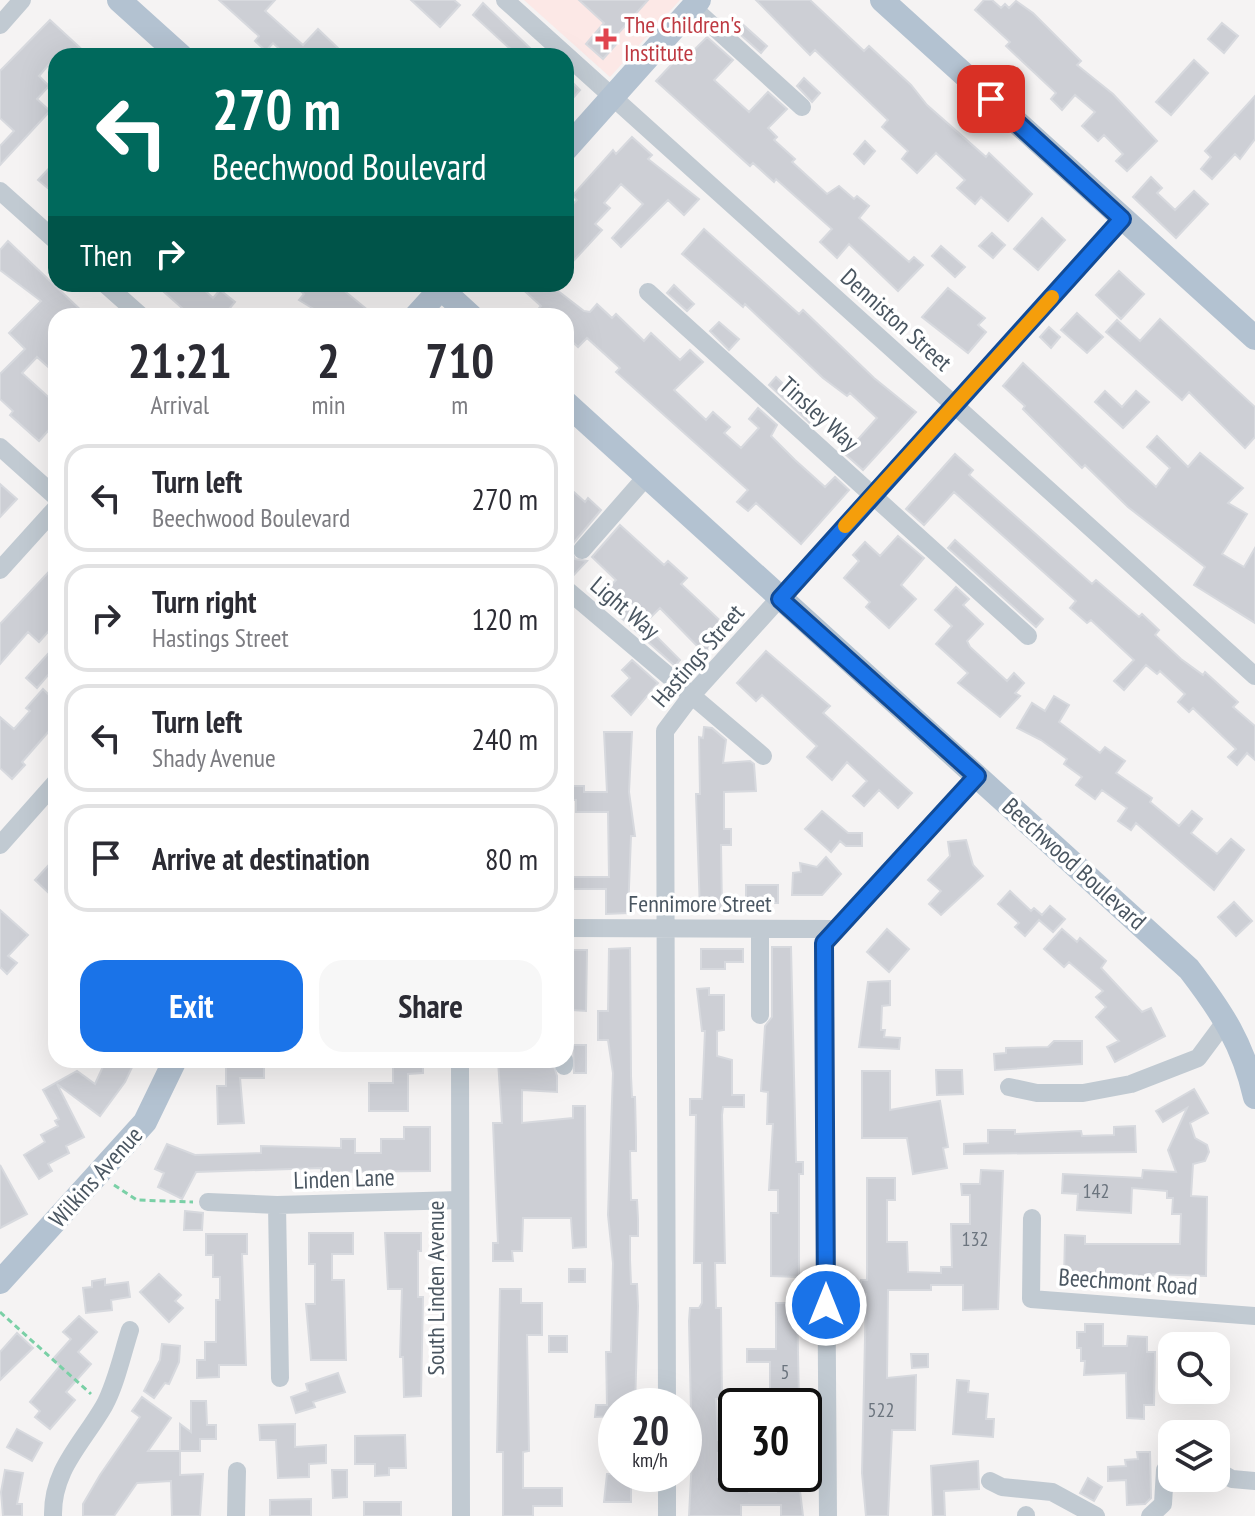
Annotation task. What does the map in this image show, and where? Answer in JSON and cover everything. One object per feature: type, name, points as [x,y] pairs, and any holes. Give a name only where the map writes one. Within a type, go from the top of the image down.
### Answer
[{"type":"main road","points":[[119,0],[172,48]]},
{"type":"main road","points":[[882,0],[1255,338]]},
{"type":"main road","points":[[574,140],[696,4]]},
{"type":"main road","points":[[423,308],[436,292]]},
{"type":"main road","points":[[447,292],[463,308]]},
{"type":"main road","name":"Beechwood Boulevard","points":[[574,410],[1189,969],[1227,1019],[1251,1062],[1255,1097]]},
{"type":"main road","name":"Wilkins Avenue","points":[[1,1280],[145,1122],[171,1068]]},
{"type":"street","points":[[0,25],[22,0]]},
{"type":"street","name":"Denniston Street","points":[[505,0],[558,48]]},
{"type":"street","points":[[696,4],[802,107]]},
{"type":"street","name":"Denniston Street","points":[[574,62],[1255,676]]},
{"type":"street","points":[[0,191],[48,234]]},
{"type":"street","name":"Hastings Street","points":[[667,1388],[665,731],[692,695],[1122,219]]},
{"type":"street","points":[[114,292],[132,308]]},
{"type":"street","name":"Tinsley Way","points":[[648,292],[1028,636]]},
{"type":"street","points":[[0,447],[48,490]]},
{"type":"street","points":[[582,550],[646,477]]},
{"type":"street","points":[[0,570],[48,517]]},
{"type":"street","name":"Light Way","points":[[574,596],[763,756]]},
{"type":"street","points":[[828,1516],[824,943],[977,776]]},
{"type":"street","points":[[0,845],[48,791]]},
{"type":"street","name":"Fennimore Street","points":[[574,928],[834,929]]},
{"type":"street","points":[[760,929],[760,1015]]},
{"type":"street","points":[[1009,1087],[1037,1093],[1083,1093],[1131,1084],[1198,1058],[1227,1019]]},
{"type":"street","name":"South Linden Avenue","points":[[460,1068],[461,1516]]},
{"type":"street","name":"Linden Lane","points":[[208,1202],[277,1205],[460,1200]]},
{"type":"street","name":"Linden Lane","points":[[277,1205],[280,1378]]},
{"type":"street","name":"Beechmont Road","points":[[1032,1218],[1031,1299],[1255,1316]]},
{"type":"street","points":[[53,1516],[53,1496],[63,1466],[105,1404],[130,1330]]},
{"type":"street","points":[[236,1516],[237,1471]]},
{"type":"street","points":[[1230,1478],[1255,1481]]},
{"type":"street","points":[[990,1481],[1002,1487],[1052,1492],[1096,1516]]},
{"type":"street","points":[[667,1492],[667,1516]]},
{"type":"street","points":[[1150,1516],[1163,1504],[1164,1492]]},
{"type":"path","points":[[114,1185],[137,1200],[208,1202]]},
{"type":"path","points":[[0,1312],[97,1400]]},
{"type":"shaded area","name":"The Children's Institute","points":[[524,0],[680,0],[610,77]]},
{"type":"building","points":[[219,0],[275,0],[265,11],[303,45],[318,29],[338,48],[278,48],[273,43],[269,48],[263,48],[255,41],[259,36]]},
{"type":"building","points":[[411,0],[454,0],[460,5],[440,27]]},
{"type":"building","points":[[579,0],[648,0],[615,37],[619,41],[603,59],[586,44],[604,23]]},
{"type":"building","points":[[756,0],[810,0],[864,51],[869,46],[911,85],[927,105],[986,157],[989,153],[1032,194],[1008,221],[981,197],[975,204],[957,188],[965,180],[936,153],[917,173],[902,159],[908,151],[882,127],[888,120],[815,50],[810,55]]},
{"type":"building","points":[[984,0],[992,0],[1001,8],[1005,4],[1009,8],[1016,1],[1033,13],[1081,61],[1077,65],[1113,94],[1157,141],[1127,171],[1116,161],[1123,154],[1104,135],[1098,141],[1082,126],[1095,112],[1075,95],[1062,110],[1051,99],[1056,93],[1006,46],[1010,42],[975,10]]},
{"type":"building","points":[[483,3],[530,48],[508,47],[473,15]]},
{"type":"building","points":[[50,20],[80,48],[48,48],[48,65],[39,76],[48,87],[37,99],[48,109],[48,113],[0,165],[0,146],[14,131],[0,118],[0,71]]},
{"type":"building","points":[[739,21],[767,46],[761,53],[733,28]]},
{"type":"building","points":[[1222,23],[1238,36],[1224,53],[1208,39]]},
{"type":"building","points":[[707,37],[733,60],[714,80],[749,112],[768,92],[787,109],[768,128],[777,137],[774,140],[795,159],[792,162],[827,194],[839,186],[854,199],[857,196],[869,206],[859,218],[909,262],[914,257],[923,265],[898,291],[849,244],[837,258],[820,242],[832,229],[776,179],[774,182],[753,163],[750,166],[656,81],[683,52],[688,56]]},
{"type":"building","points":[[1194,60],[1208,73],[1171,115],[1156,102]]},
{"type":"building","points":[[804,78],[820,93],[812,102],[797,86]]},
{"type":"building","points":[[1255,96],[1255,139],[1240,159],[1235,154],[1212,179],[1201,169],[1211,157],[1205,151]]},
{"type":"building","points":[[632,137],[652,155],[648,159],[699,199],[684,215],[668,200],[621,247],[612,238],[643,204],[621,184],[604,203],[610,208],[595,224],[602,230],[574,260],[574,203],[577,200],[574,194],[613,150],[616,154]]},
{"type":"building","points":[[865,141],[875,151],[864,164],[854,154]]},
{"type":"building","points":[[48,169],[48,188],[38,180]]},
{"type":"building","points":[[1151,177],[1162,188],[1157,193],[1175,210],[1194,191],[1208,204],[1176,238],[1133,197]]},
{"type":"building","points":[[1042,218],[1065,240],[1038,270],[1014,249]]},
{"type":"building","points":[[704,229],[799,314],[803,310],[874,378],[916,412],[863,470],[845,454],[877,418],[850,393],[847,396],[823,378],[745,304],[743,307],[682,254]]},
{"type":"building","points":[[992,233],[1005,245],[993,258],[979,246]]},
{"type":"building","points":[[8,241],[48,279],[48,292],[62,292],[79,308],[48,308],[48,367],[37,357],[22,373],[48,397],[48,431],[39,441],[10,415],[13,411],[0,399],[0,374],[25,349],[9,333],[41,301],[0,270],[0,250]]},
{"type":"building","points":[[941,246],[965,267],[955,277],[932,256]]},
{"type":"building","points":[[1119,271],[1144,294],[1121,319],[1096,295]]},
{"type":"building","points":[[674,285],[694,304],[687,311],[667,293]]},
{"type":"building","points":[[948,288],[985,318],[978,325],[986,332],[968,353],[922,317]]},
{"type":"building","points":[[164,292],[207,292],[213,298],[222,292],[235,302],[230,308],[182,308]]},
{"type":"building","points":[[302,292],[346,292],[365,308],[312,308],[299,300],[304,294]]},
{"type":"building","points":[[526,292],[559,292],[584,311],[590,312],[597,304],[612,318],[616,314],[644,341],[651,333],[680,360],[690,350],[703,362],[674,390],[706,420],[713,412],[730,427],[724,433],[741,448],[759,428],[749,419],[758,408],[777,425],[771,436],[795,460],[825,487],[835,477],[849,490],[801,544],[756,503],[748,511],[737,502],[748,490],[616,372],[620,368],[587,338],[578,347],[574,343],[574,308],[539,308],[541,306]]},
{"type":"building","points":[[1077,313],[1103,337],[1087,353],[1061,330]]},
{"type":"building","points":[[1160,319],[1255,407],[1255,437],[1245,448],[1189,392],[1182,400],[1106,332],[1117,320],[1140,341]]},
{"type":"building","points":[[719,322],[739,339],[729,350],[710,331]]},
{"type":"building","points":[[1049,327],[1060,337],[1051,348],[1040,337]]},
{"type":"building","points":[[1023,363],[1156,487],[1170,468],[1147,447],[1157,436],[1188,467],[1200,453],[1243,488],[1228,503],[1247,514],[1222,554],[1244,567],[1255,548],[1255,623],[1194,585],[1205,567],[1128,507],[1085,465],[1082,468],[1023,409],[1025,406],[1003,386]]},
{"type":"building","points":[[776,377],[820,419],[813,426],[769,385]]},
{"type":"building","points":[[1105,391],[1122,407],[1136,391],[1149,402],[1123,428],[1095,402]]},
{"type":"building","points":[[955,454],[973,470],[969,475],[1092,584],[1096,580],[1139,617],[1142,614],[1159,630],[1155,635],[1181,659],[1203,675],[1205,672],[1238,702],[1233,707],[1255,726],[1255,760],[1247,753],[1237,765],[1228,757],[1236,749],[1193,708],[1189,712],[1178,702],[1185,694],[1160,671],[1157,674],[1146,665],[1124,690],[1114,681],[1134,660],[1091,620],[1087,623],[1070,608],[1076,601],[954,492],[924,525],[906,509]]},
{"type":"building","points":[[0,484],[17,499],[0,517]]},
{"type":"building","points":[[574,492],[585,502],[588,498],[601,510],[574,542]]},
{"type":"building","points":[[620,525],[664,565],[668,561],[687,578],[681,584],[728,628],[705,654],[660,608],[644,624],[680,660],[675,666],[599,598],[616,580],[592,557]]},
{"type":"building","points":[[898,536],[924,558],[901,585],[916,599],[889,628],[866,607],[870,602],[844,578],[859,561],[853,555],[865,542],[880,556]]},
{"type":"building","points":[[955,540],[1043,619],[1036,627],[948,548]]},
{"type":"building","points":[[574,557],[587,561],[574,575]]},
{"type":"building","points":[[48,573],[48,632],[39,642],[28,632],[0,664],[0,624]]},
{"type":"building","points":[[956,587],[969,599],[963,605],[983,624],[967,641],[970,647],[1007,681],[1014,673],[1024,683],[1015,693],[1020,696],[1000,717],[958,683],[968,673],[936,644],[952,626],[935,610]]},
{"type":"building","points":[[766,651],[830,706],[823,713],[912,793],[898,808],[879,790],[864,806],[853,796],[867,781],[847,762],[832,780],[807,757],[817,746],[762,695],[756,701],[737,683]]},
{"type":"building","points":[[48,654],[48,675],[37,688],[26,678]]},
{"type":"building","points":[[632,660],[658,683],[631,715],[612,696],[630,678],[622,670]]},
{"type":"building","points":[[43,689],[48,694],[48,732],[22,762],[25,765],[12,779],[0,768],[0,717],[14,729],[30,711],[26,708]]},
{"type":"building","points":[[1054,696],[1069,705],[1059,722],[1100,753],[1105,747],[1125,761],[1116,773],[1152,798],[1150,802],[1179,826],[1192,811],[1202,819],[1191,833],[1217,854],[1231,839],[1244,850],[1214,890],[1136,823],[1131,830],[1118,821],[1127,808],[1102,790],[1095,799],[1076,785],[1082,777],[1064,764],[1067,759],[1041,740],[1017,728],[1032,703],[1045,711]]},
{"type":"building","points":[[704,727],[712,728],[726,740],[723,763],[750,761],[754,764],[756,791],[724,792],[724,829],[731,829],[731,845],[721,845],[722,911],[700,911],[696,794],[700,794],[699,737],[703,738]]},
{"type":"building","points":[[604,732],[632,732],[629,792],[635,836],[631,836],[628,913],[606,914],[606,889],[574,889],[574,877],[609,877],[608,812],[576,812],[574,786],[584,786],[584,792],[607,792]]},
{"type":"building","points":[[822,811],[848,833],[862,833],[862,846],[846,846],[840,841],[831,852],[805,829]]},
{"type":"building","points":[[966,840],[973,865],[983,876],[941,915],[929,904],[941,891],[928,880],[950,856],[948,842]]},
{"type":"building","points":[[826,857],[841,874],[822,895],[792,895],[793,873],[801,872],[800,863],[817,867]]},
{"type":"building","points":[[48,866],[48,892],[35,880]]},
{"type":"building","points":[[746,885],[778,885],[778,903],[746,903]]},
{"type":"building","points":[[1010,891],[1031,911],[1034,908],[1042,915],[1050,906],[1065,919],[1053,932],[1039,920],[1025,936],[1015,927],[1019,923],[998,904]]},
{"type":"building","points":[[1234,902],[1252,921],[1236,936],[1218,917]]},
{"type":"building","points":[[0,910],[28,935],[8,956],[17,963],[7,974],[0,967]]},
{"type":"building","points":[[887,929],[909,949],[889,972],[867,952]]},
{"type":"building","points":[[1062,929],[1077,942],[1080,938],[1106,961],[1101,968],[1142,1012],[1151,1008],[1165,1036],[1115,1062],[1107,1047],[1119,1041],[1096,1017],[1106,1007],[1096,997],[1103,991],[1069,962],[1064,967],[1044,949]]},
{"type":"building","points":[[772,947],[791,947],[796,1162],[803,1162],[803,1174],[799,1174],[799,1277],[771,1276],[771,1213],[778,1213],[778,1190],[769,1190],[773,1124],[767,1124],[768,1092],[761,1091],[765,1026],[772,1017]]},
{"type":"building","points":[[630,948],[631,1076],[636,1137],[636,1151],[630,1151],[631,1200],[637,1200],[638,1219],[638,1236],[630,1236],[631,1284],[637,1284],[638,1306],[636,1388],[607,1388],[606,1352],[611,1352],[613,1263],[608,1215],[613,1073],[608,1040],[598,1040],[598,1011],[608,1011],[609,949]]},
{"type":"building","points":[[701,949],[743,949],[743,962],[725,962],[725,969],[701,969]]},
{"type":"building","points":[[574,950],[587,950],[586,1011],[574,1010]]},
{"type":"building","points":[[890,981],[890,1005],[882,1006],[881,1030],[885,1030],[884,1037],[900,1038],[899,1049],[859,1047],[868,982]]},
{"type":"building","points":[[709,988],[709,995],[724,995],[724,1030],[717,1031],[717,1056],[732,1060],[732,1095],[744,1095],[744,1107],[723,1107],[722,1115],[725,1263],[715,1263],[716,1308],[721,1308],[722,1388],[718,1388],[716,1399],[718,1492],[800,1492],[803,1516],[781,1516],[781,1505],[741,1505],[741,1516],[689,1516],[690,1492],[702,1492],[702,1388],[690,1388],[689,1321],[690,1308],[699,1308],[702,1303],[702,1263],[694,1263],[696,1115],[690,1115],[690,1099],[702,1099],[705,1031],[702,1031],[697,989]]},
{"type":"building","points":[[1054,1041],[1082,1041],[1082,1064],[995,1070],[994,1054],[1006,1053],[1006,1048],[1048,1047]]},
{"type":"building","points":[[574,1045],[586,1045],[586,1073],[574,1073]]},
{"type":"building","points":[[102,1068],[132,1068],[100,1116],[57,1084],[84,1137],[66,1146],[69,1153],[48,1164],[52,1171],[39,1179],[24,1155],[45,1142],[41,1135],[58,1126],[55,1121],[59,1119],[43,1090],[77,1071],[95,1084]]},
{"type":"building","points":[[226,1068],[264,1068],[264,1078],[240,1078],[244,1123],[218,1124],[217,1086],[226,1086]]},
{"type":"building","points":[[393,1068],[423,1068],[423,1073],[408,1074],[408,1111],[369,1111],[369,1083],[393,1083]]},
{"type":"building","points":[[499,1068],[554,1068],[557,1092],[522,1090],[522,1123],[573,1118],[573,1106],[585,1106],[586,1247],[573,1248],[571,1218],[523,1218],[522,1251],[512,1251],[513,1261],[493,1261],[493,1243],[498,1243],[493,1123],[502,1123]]},
{"type":"building","points":[[936,1070],[962,1070],[963,1094],[937,1095]]},
{"type":"building","points":[[862,1071],[890,1071],[890,1110],[940,1101],[948,1147],[943,1148],[947,1168],[913,1174],[907,1138],[862,1138]]},
{"type":"building","points":[[1194,1089],[1208,1113],[1190,1123],[1195,1138],[1207,1145],[1209,1152],[1205,1161],[1193,1164],[1191,1196],[1207,1197],[1206,1276],[1153,1274],[1153,1280],[1137,1280],[1137,1275],[1110,1274],[1111,1279],[1064,1278],[1065,1235],[1085,1236],[1085,1244],[1180,1244],[1181,1214],[1172,1214],[1173,1198],[1167,1198],[1167,1191],[1132,1188],[1131,1213],[1077,1210],[1078,1194],[1062,1193],[1063,1174],[1142,1178],[1143,1170],[1176,1172],[1168,1150],[1187,1108],[1163,1122],[1156,1111]]},
{"type":"building","points":[[1135,1126],[1136,1152],[964,1154],[964,1144],[988,1143],[988,1130],[1015,1130],[1015,1134],[1081,1131],[1082,1136],[1114,1135],[1114,1127]]},
{"type":"building","points":[[404,1127],[430,1127],[430,1171],[321,1172],[321,1168],[196,1172],[182,1199],[158,1187],[164,1173],[155,1169],[167,1144],[195,1155],[261,1153],[261,1146],[341,1148],[341,1139],[355,1139],[355,1153],[381,1153],[381,1139],[404,1139]]},
{"type":"building","points":[[0,1165],[27,1214],[0,1228]]},
{"type":"building","points":[[981,1170],[1003,1171],[998,1309],[963,1310],[963,1285],[931,1285],[931,1290],[888,1290],[887,1378],[916,1375],[915,1430],[892,1430],[888,1516],[866,1516],[862,1473],[866,1294],[861,1294],[861,1280],[867,1280],[867,1178],[895,1178],[895,1200],[887,1200],[887,1242],[907,1242],[908,1272],[941,1273],[941,1267],[952,1267],[951,1224],[970,1224],[970,1195],[962,1195],[961,1184],[980,1184]]},
{"type":"building","points":[[185,1211],[203,1213],[202,1230],[184,1230]]},
{"type":"building","points":[[309,1233],[353,1233],[353,1254],[332,1254],[332,1280],[344,1280],[346,1360],[311,1360],[306,1304],[315,1304],[315,1264],[309,1264]]},
{"type":"building","points":[[385,1233],[421,1233],[418,1297],[423,1297],[421,1396],[404,1397],[403,1357],[400,1357],[402,1289],[388,1289]]},
{"type":"building","points":[[206,1234],[247,1234],[247,1254],[242,1254],[246,1365],[219,1365],[219,1377],[197,1378],[197,1360],[205,1360],[205,1342],[216,1342],[216,1300],[220,1300],[220,1277],[213,1277],[213,1255],[206,1255]]},
{"type":"building","points":[[569,1269],[585,1269],[585,1282],[569,1282]]},
{"type":"building","points":[[159,1274],[181,1295],[175,1301],[183,1308],[169,1322],[140,1292]]},
{"type":"building","points":[[105,1279],[105,1285],[128,1282],[130,1297],[111,1300],[112,1310],[86,1313],[83,1288],[92,1287],[92,1281]]},
{"type":"building","points":[[500,1289],[521,1289],[521,1303],[542,1303],[542,1335],[527,1335],[529,1451],[523,1452],[523,1488],[562,1488],[562,1506],[533,1506],[533,1516],[503,1516],[503,1452],[497,1452]]},
{"type":"building","points":[[776,1303],[797,1303],[799,1388],[770,1388],[770,1362],[747,1362],[747,1349],[776,1349]]},
{"type":"building","points":[[79,1316],[97,1332],[78,1352],[91,1364],[66,1392],[75,1400],[50,1429],[35,1417],[40,1411],[30,1402],[60,1366],[53,1359],[71,1339],[63,1332]]},
{"type":"building","points":[[1085,1324],[1103,1324],[1103,1346],[1127,1346],[1128,1336],[1147,1337],[1147,1352],[1155,1352],[1154,1405],[1144,1405],[1144,1419],[1127,1418],[1126,1373],[1084,1375],[1085,1361],[1081,1361],[1081,1348],[1077,1348],[1077,1332],[1085,1332]]},
{"type":"building","points":[[17,1333],[33,1348],[0,1380],[0,1352]]},
{"type":"building","points":[[549,1336],[567,1336],[567,1352],[549,1352]]},
{"type":"building","points":[[162,1344],[180,1346],[179,1362],[169,1384],[165,1383],[154,1398],[144,1391],[160,1360]]},
{"type":"building","points":[[911,1354],[928,1354],[928,1367],[912,1368]]},
{"type":"building","points":[[338,1373],[345,1392],[313,1402],[315,1407],[296,1413],[291,1397],[308,1391],[306,1384]]},
{"type":"building","points":[[957,1380],[969,1381],[968,1392],[988,1394],[986,1419],[994,1419],[993,1437],[953,1434]]},
{"type":"building","points":[[142,1397],[171,1418],[148,1451],[180,1451],[180,1475],[203,1474],[200,1516],[172,1516],[171,1481],[137,1483],[114,1516],[83,1516],[83,1504],[140,1417],[132,1411]]},
{"type":"building","points":[[191,1401],[206,1401],[207,1425],[216,1425],[216,1439],[200,1439],[200,1451],[180,1451],[180,1424],[191,1432]]},
{"type":"building","points":[[295,1424],[295,1447],[326,1445],[326,1463],[309,1464],[309,1477],[278,1478],[276,1440],[260,1440],[259,1425]]},
{"type":"building","points":[[17,1429],[42,1443],[32,1461],[7,1447]]},
{"type":"building","points":[[405,1435],[406,1468],[389,1468],[389,1475],[375,1476],[375,1464],[355,1464],[355,1436]]},
{"type":"building","points":[[1137,1452],[1150,1452],[1151,1498],[1145,1504],[1127,1505],[1126,1480],[1108,1481],[1108,1467],[1126,1466],[1125,1460],[1138,1459]]},
{"type":"building","points":[[978,1461],[979,1489],[944,1491],[945,1516],[933,1516],[931,1466]]},
{"type":"building","points":[[5,1470],[23,1473],[17,1504],[22,1504],[22,1516],[3,1516],[1,1492]]},
{"type":"building","points":[[332,1470],[347,1470],[347,1497],[333,1498]]},
{"type":"building","points":[[1088,1478],[1102,1487],[1094,1501],[1080,1493]]},
{"type":"building","points":[[605,1492],[631,1492],[631,1502],[604,1502]]},
{"type":"building","points":[[311,1499],[311,1516],[270,1516],[270,1500]]},
{"type":"building","points":[[364,1502],[401,1502],[401,1516],[364,1516]]},
{"type":"slow traffic","points":[[845,526],[1052,297]]},
{"type":"place","name":"The Children's Institute","points":[[606,39]]},
{"type":"route","points":[[826,1305],[824,943],[977,776],[780,599],[1122,219],[991,99]]}]
